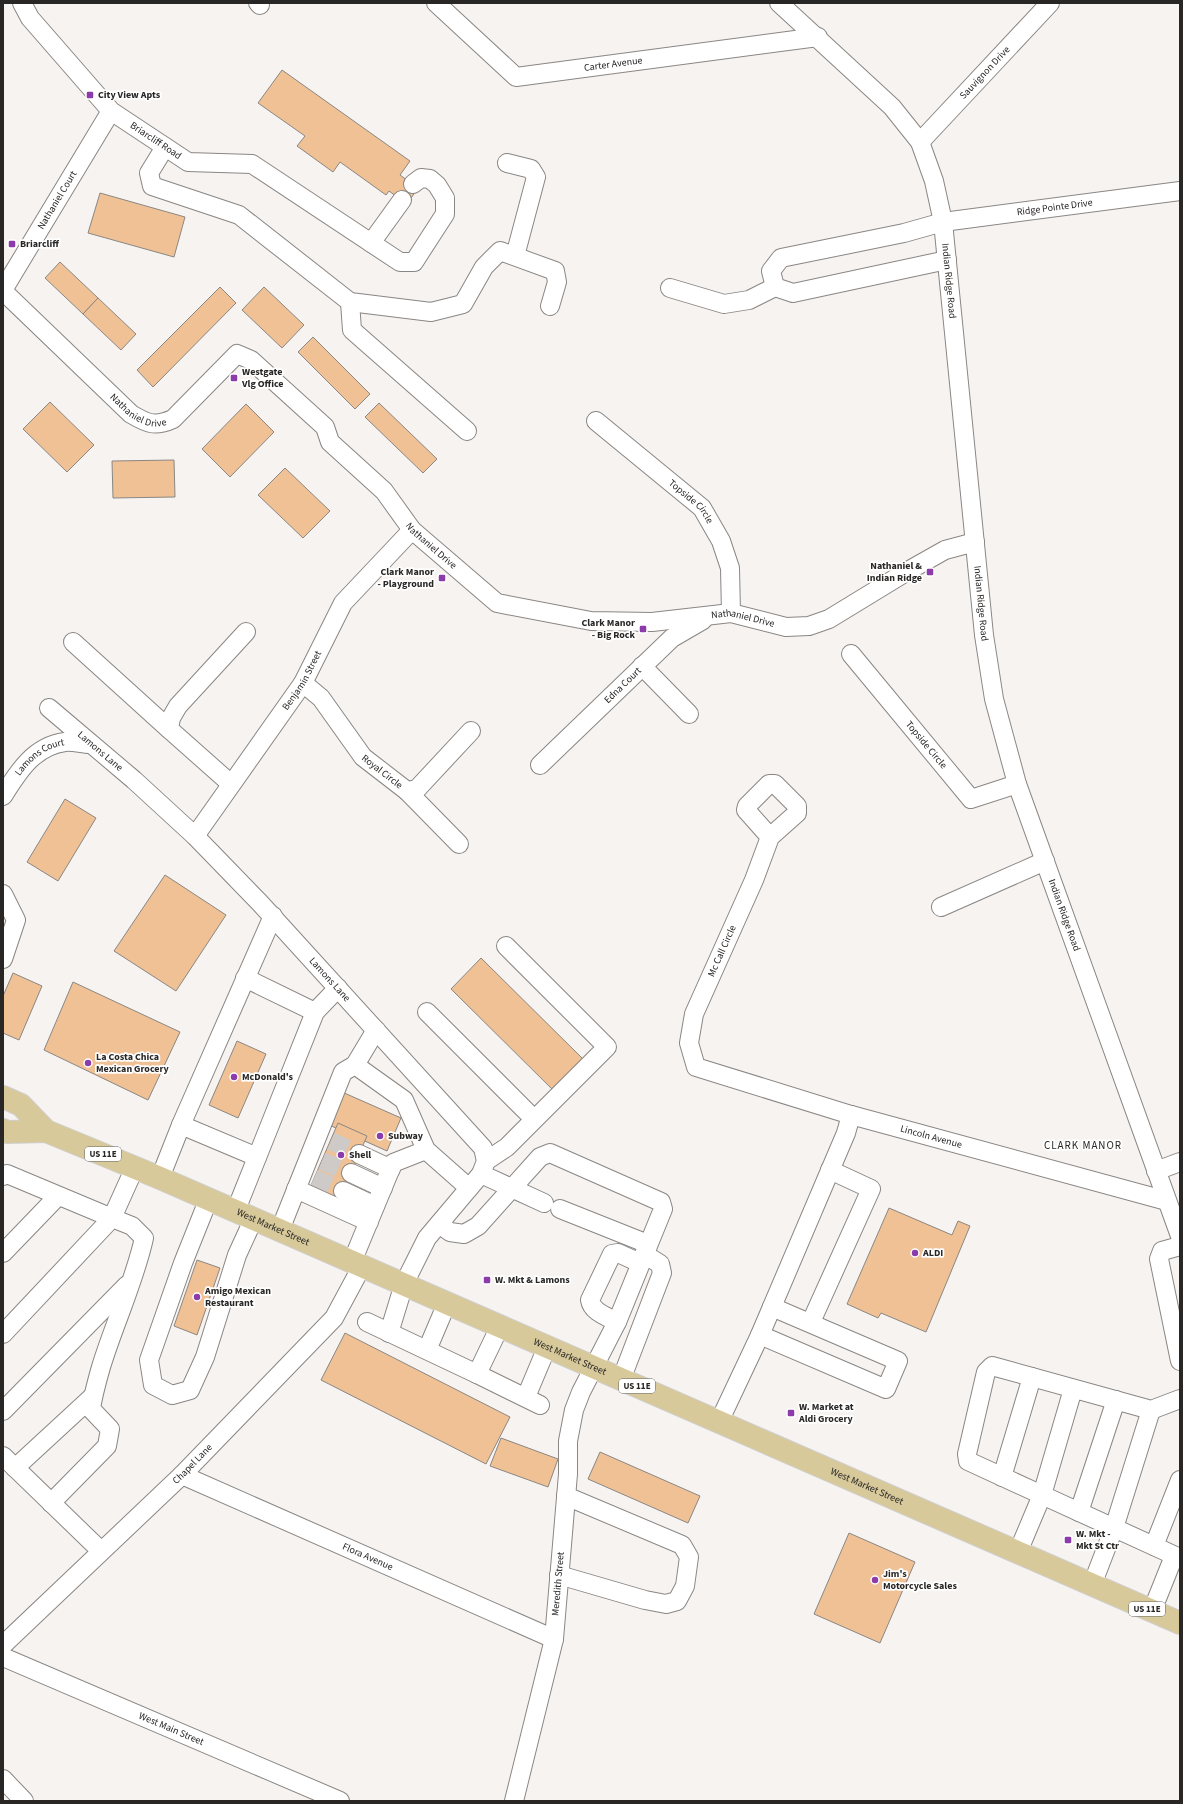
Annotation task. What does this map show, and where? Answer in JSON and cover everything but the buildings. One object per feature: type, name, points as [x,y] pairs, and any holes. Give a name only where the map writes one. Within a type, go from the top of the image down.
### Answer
[{"type":"main road","name":"West Market Street","points":[[3,1097],[21,1105],[46,1131]]},
{"type":"main road","name":"West Market Street","points":[[3,1130],[7,1132],[46,1131],[135,1167],[1180,1623]]},
{"type":"street","name":"Briarcliff Road","points":[[22,3],[30,18],[111,111],[188,162],[252,164],[400,262],[414,262],[445,214],[445,198],[437,185],[430,179],[421,178],[413,184]]},
{"type":"street","name":"Carter Avenue","points":[[436,3],[516,77],[818,37]]},
{"type":"street","name":"Sauvignon Drive","points":[[920,142],[1050,3]]},
{"type":"street","name":"Indian Ridge Road","points":[[787,6],[892,107],[920,142],[934,181],[943,222],[984,635],[994,699],[1017,784],[1180,1236]]},
{"type":"street","name":"Nathaniel Court","points":[[3,290],[111,111]]},
{"type":"street","points":[[165,147],[149,173],[152,186],[204,205],[239,215],[350,302],[431,312],[463,304],[484,267],[500,251],[555,271],[557,282],[550,306]]},
{"type":"street","points":[[507,163],[531,169],[536,177],[515,256]]},
{"type":"street","name":"Ridge Pointe Drive","points":[[775,287],[771,271],[781,258],[904,233],[943,222],[1173,192],[1180,204]]},
{"type":"street","points":[[371,243],[402,200]]},
{"type":"street","points":[[670,288],[724,304],[749,300],[775,287],[793,293],[947,260]]},
{"type":"street","name":"Nathaniel Drive","points":[[3,290],[131,414],[146,422],[160,424],[173,419],[237,354],[251,360],[325,427],[330,442],[384,491],[412,530],[497,603],[591,621],[652,622],[731,613],[786,627],[810,626],[829,619],[945,550],[975,542]]},
{"type":"street","points":[[350,302],[352,330],[467,431]]},
{"type":"street","name":"Topside Circle","points":[[596,421],[702,508],[721,541],[730,568],[731,613]]},
{"type":"street","name":"Benjamin Street","points":[[195,836],[302,683],[343,603],[412,530]]},
{"type":"street","name":"Edna Court","points":[[540,765],[672,638],[713,615]]},
{"type":"street","points":[[170,729],[171,718],[178,706],[246,632]]},
{"type":"street","points":[[73,642],[231,784]]},
{"type":"street","name":"Topside Circle","points":[[851,654],[971,799],[1017,784]]},
{"type":"street","points":[[642,666],[689,714]]},
{"type":"street","name":"Royal Circle","points":[[302,683],[321,698],[362,757],[407,791],[417,789],[471,731]]},
{"type":"street","name":"Lamons Lane","points":[[49,708],[134,780],[195,836],[272,916],[483,1148],[483,1168]]},
{"type":"street","name":"Lamons Court","points":[[3,796],[31,757],[52,746],[66,742],[90,744]]},
{"type":"street","points":[[407,791],[459,844]]},
{"type":"street","name":"Mc Call Circle","points":[[696,1067],[689,1043],[694,1014],[754,880],[770,838]]},
{"type":"street","points":[[941,907],[1045,861]]},
{"type":"street","points":[[3,894],[9,917],[3,959]]},
{"type":"street","points":[[160,1178],[181,1125],[272,916]]},
{"type":"street","points":[[390,1333],[404,1284],[427,1238],[469,1188],[483,1168],[507,1147],[607,1047],[506,946]]},
{"type":"street","points":[[245,978],[315,1012]]},
{"type":"street","points":[[209,1198],[180,1270],[149,1360],[153,1385],[172,1395],[190,1390],[205,1357],[238,1255],[257,1157],[315,1012],[338,988]]},
{"type":"street","points":[[427,1012],[534,1119]]},
{"type":"street","points":[[280,1230],[316,1158],[324,1138],[342,1072],[355,1065],[376,1030]]},
{"type":"street","points":[[355,1065],[404,1100],[426,1150],[469,1188]]},
{"type":"street","name":"Lincoln Avenue","points":[[696,1067],[850,1115],[1167,1201]]},
{"type":"street","points":[[719,1422],[772,1307],[846,1133],[850,1115]]},
{"type":"street","points":[[181,1125],[257,1157]]},
{"type":"street","points":[[359,1154],[391,1169],[393,1163],[426,1150]]},
{"type":"street","name":"Meredith Street","points":[[438,1224],[450,1232],[464,1234],[478,1226],[540,1157],[550,1153],[560,1156],[661,1202],[663,1209],[617,1322],[593,1367],[574,1410],[568,1441],[566,1496],[554,1639],[514,1801]]},
{"type":"street","points":[[1156,1171],[1180,1162]]},
{"type":"street","points":[[3,1334],[112,1218],[135,1167]]},
{"type":"street","points":[[483,1168],[512,1189],[552,1206],[644,1254],[660,1264],[662,1273],[621,1380]]},
{"type":"street","name":"Chapel Lane","points":[[3,1645],[182,1475],[334,1318],[357,1264],[372,1214],[391,1169]]},
{"type":"street","points":[[811,1322],[871,1189],[830,1170]]},
{"type":"street","points":[[351,1173],[383,1188]]},
{"type":"street","points":[[3,1176],[7,1174],[132,1226],[144,1238],[138,1264],[106,1352],[92,1397],[91,1409],[110,1428],[107,1446],[51,1503]]},
{"type":"street","points":[[304,1180],[372,1214]]},
{"type":"street","points":[[343,1191],[372,1214]]},
{"type":"street","points":[[3,1253],[58,1196]]},
{"type":"street","points":[[1180,1246],[1162,1251],[1159,1259],[1180,1361]]},
{"type":"street","points":[[617,1322],[597,1311],[591,1306],[590,1300],[612,1254],[644,1254]]},
{"type":"street","points":[[3,1411],[132,1281]]},
{"type":"street","points":[[427,1350],[447,1303]]},
{"type":"street","points":[[760,1335],[886,1389],[898,1361],[811,1322],[772,1307]]},
{"type":"street","points":[[367,1322],[533,1401],[547,1347]]},
{"type":"street","points":[[477,1374],[500,1326]]},
{"type":"street","points":[[1152,1611],[1177,1557],[968,1461],[967,1454],[986,1372],[992,1366],[1151,1410],[1180,1399]]},
{"type":"street","points":[[1002,1477],[1032,1377]]},
{"type":"street","points":[[1018,1552],[1042,1495],[1073,1389]]},
{"type":"street","points":[[92,1397],[9,1462],[101,1551]]},
{"type":"street","points":[[1079,1512],[1116,1400]]},
{"type":"street","points":[[1092,1585],[1114,1528],[1151,1410]]},
{"type":"street","name":"Flora Avenue","points":[[182,1475],[554,1639]]},
{"type":"street","points":[[1154,1546],[1180,1480]]},
{"type":"street","points":[[559,1575],[645,1600],[666,1604],[677,1601],[684,1586],[689,1558],[682,1545],[566,1496]]},
{"type":"street","name":"West Main Street","points":[[3,1657],[340,1801]]},
{"type":"street","points":[[3,1779],[24,1801]]},
{"type":"tunnel","points":[[331,1141],[359,1154]]},
{"type":"tunnel","points":[[322,1161],[351,1173]]},
{"type":"tunnel","points":[[314,1178],[343,1191]]},
{"type":"place","name":"City View Apts","points":[[90,95]]},
{"type":"place","name":"Briarcliff","points":[[12,244]]},
{"type":"place","name":"Westgate Vlg Office","points":[[234,378]]},
{"type":"place","name":"Nathaniel & Indian Ridge","points":[[930,572]]},
{"type":"place","name":"Clark Manor - Playground","points":[[442,578]]},
{"type":"place","name":"Clark Manor - Big Rock","points":[[643,629]]},
{"type":"place","name":"La Costa Chica Mexican Grocery","points":[[88,1063]]},
{"type":"place","name":"McDonald's","points":[[234,1077]]},
{"type":"place","name":"Subway","points":[[380,1136]]},
{"type":"place","name":"Shell","points":[[341,1155]]},
{"type":"place","name":"ALDI","points":[[915,1253]]},
{"type":"place","name":"W. Mkt & Lamons","points":[[487,1280]]},
{"type":"place","name":"Amigo Mexican Restaurant","points":[[197,1297]]},
{"type":"place","name":"W. Market at Aldi Grocery","points":[[791,1413]]},
{"type":"place","name":"W. Mkt - Mkt St Ctr","points":[[1068,1540]]},
{"type":"place","name":"Jim's Motorcycle Sales","points":[[875,1580]]},
{"type":"district","name":"CLARK MANOR","points":[[1083,1145]]}]
